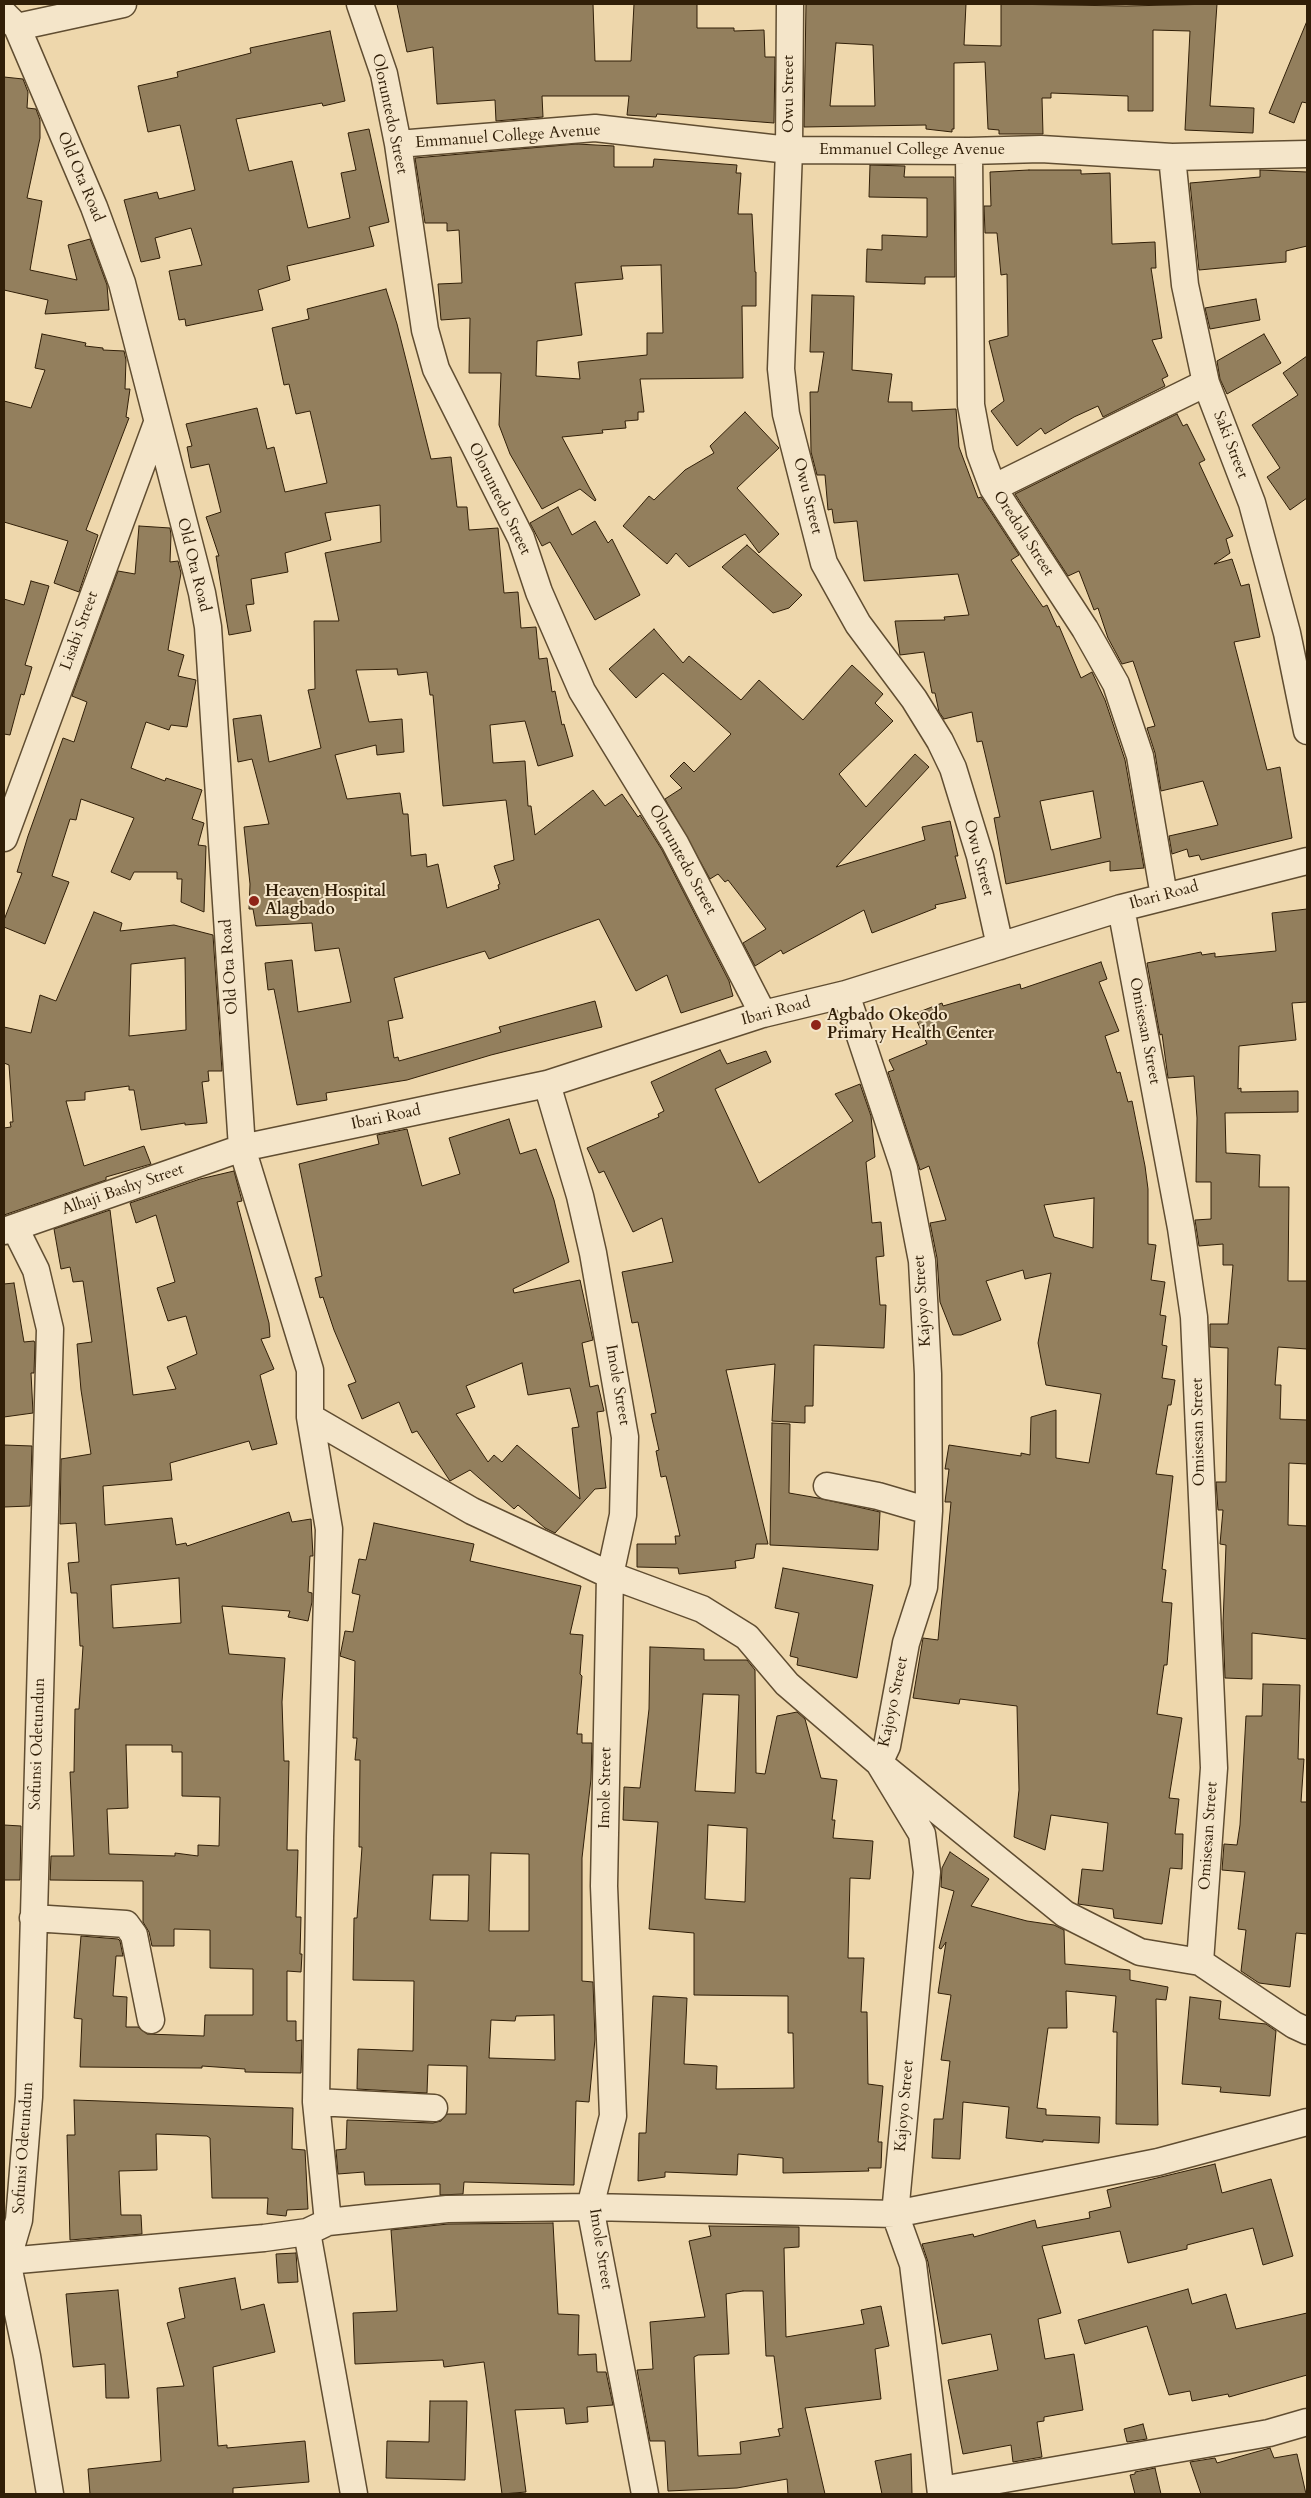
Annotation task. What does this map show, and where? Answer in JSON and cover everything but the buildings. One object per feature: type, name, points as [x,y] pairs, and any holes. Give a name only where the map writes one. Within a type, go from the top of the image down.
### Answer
[{"type":"street","points":[[10,21],[123,4]]},
{"type":"street","name":"Oloruntedo Street","points":[[360,4],[384,74],[398,144],[425,330],[436,370],[520,538],[539,592],[582,691],[675,843],[763,1014]]},
{"type":"street","name":"Owu Street","points":[[790,4],[789,150],[781,369],[786,414],[824,563],[858,624],[914,700],[940,741],[953,768],[980,856],[1000,946]]},
{"type":"street","name":"Old Ota Road","points":[[10,21],[94,207],[122,283],[199,583],[208,627],[242,1148],[310,1370],[310,1417],[329,1529],[320,1837],[316,2102],[317,2227],[354,2494]]},
{"type":"street","name":"Emmanuel College Avenue","points":[[398,144],[595,128],[789,150],[969,151],[1040,149],[1172,157],[1307,154]]},
{"type":"street","name":"Oredola Street","points":[[969,151],[971,405],[980,452],[993,488],[1085,629],[1116,684],[1140,756],[1164,896]]},
{"type":"street","name":"Saki Street","points":[[1172,157],[1185,285],[1206,383],[1252,503],[1287,633],[1307,730]]},
{"type":"street","points":[[993,488],[1206,383]]},
{"type":"street","name":"Lisabi Street","points":[[4,838],[157,423]]},
{"type":"street","name":"Ibari Road","points":[[242,1148],[547,1084],[763,1014],[846,994],[1121,908],[1307,861]]},
{"type":"street","name":"Omisesan Street","points":[[1121,908],[1182,1228],[1194,1317],[1214,1768],[1200,1962]]},
{"type":"street","name":"Kajoyo Street","points":[[846,994],[904,1168],[922,1261],[928,1374],[929,1511],[924,1587],[906,1643],[887,1746],[879,1763],[922,1834],[928,1872],[895,2214],[913,2264],[941,2492]]},
{"type":"street","name":"Imole Street","points":[[547,1084],[580,1196],[593,1253],[625,1437],[623,1515],[610,1575],[604,1886],[613,2116],[590,2207],[645,2494]]},
{"type":"street","name":"Alhaji Bashy Street","points":[[10,1229],[242,1148]]},
{"type":"street","name":"Sofunsi Odetundun","points":[[5,2261],[19,2220],[29,2097],[50,1329],[36,1270],[10,1229]]},
{"type":"street","points":[[310,1417],[472,1511],[610,1575],[702,1609],[747,1637],[787,1684],[879,1763],[1065,1914],[1140,1952],[1200,1962],[1294,2025],[1307,2031]]},
{"type":"street","points":[[827,1486],[878,1496],[929,1511]]},
{"type":"street","points":[[33,1918],[126,1924],[134,1935],[151,2020]]},
{"type":"street","points":[[316,2102],[434,2108]]},
{"type":"street","points":[[50,2494],[27,2356],[5,2261],[264,2238],[317,2227],[447,2209],[590,2207],[895,2214],[1158,2162],[1307,2122]]},
{"type":"street","points":[[941,2492],[1269,2433],[1307,2422]]},
{"type":"place","name":"Heaven Hospital Alagbado","points":[[254,901]]},
{"type":"place","name":"Agbado Okeodo Primary Health Center","points":[[816,1025]]}]
